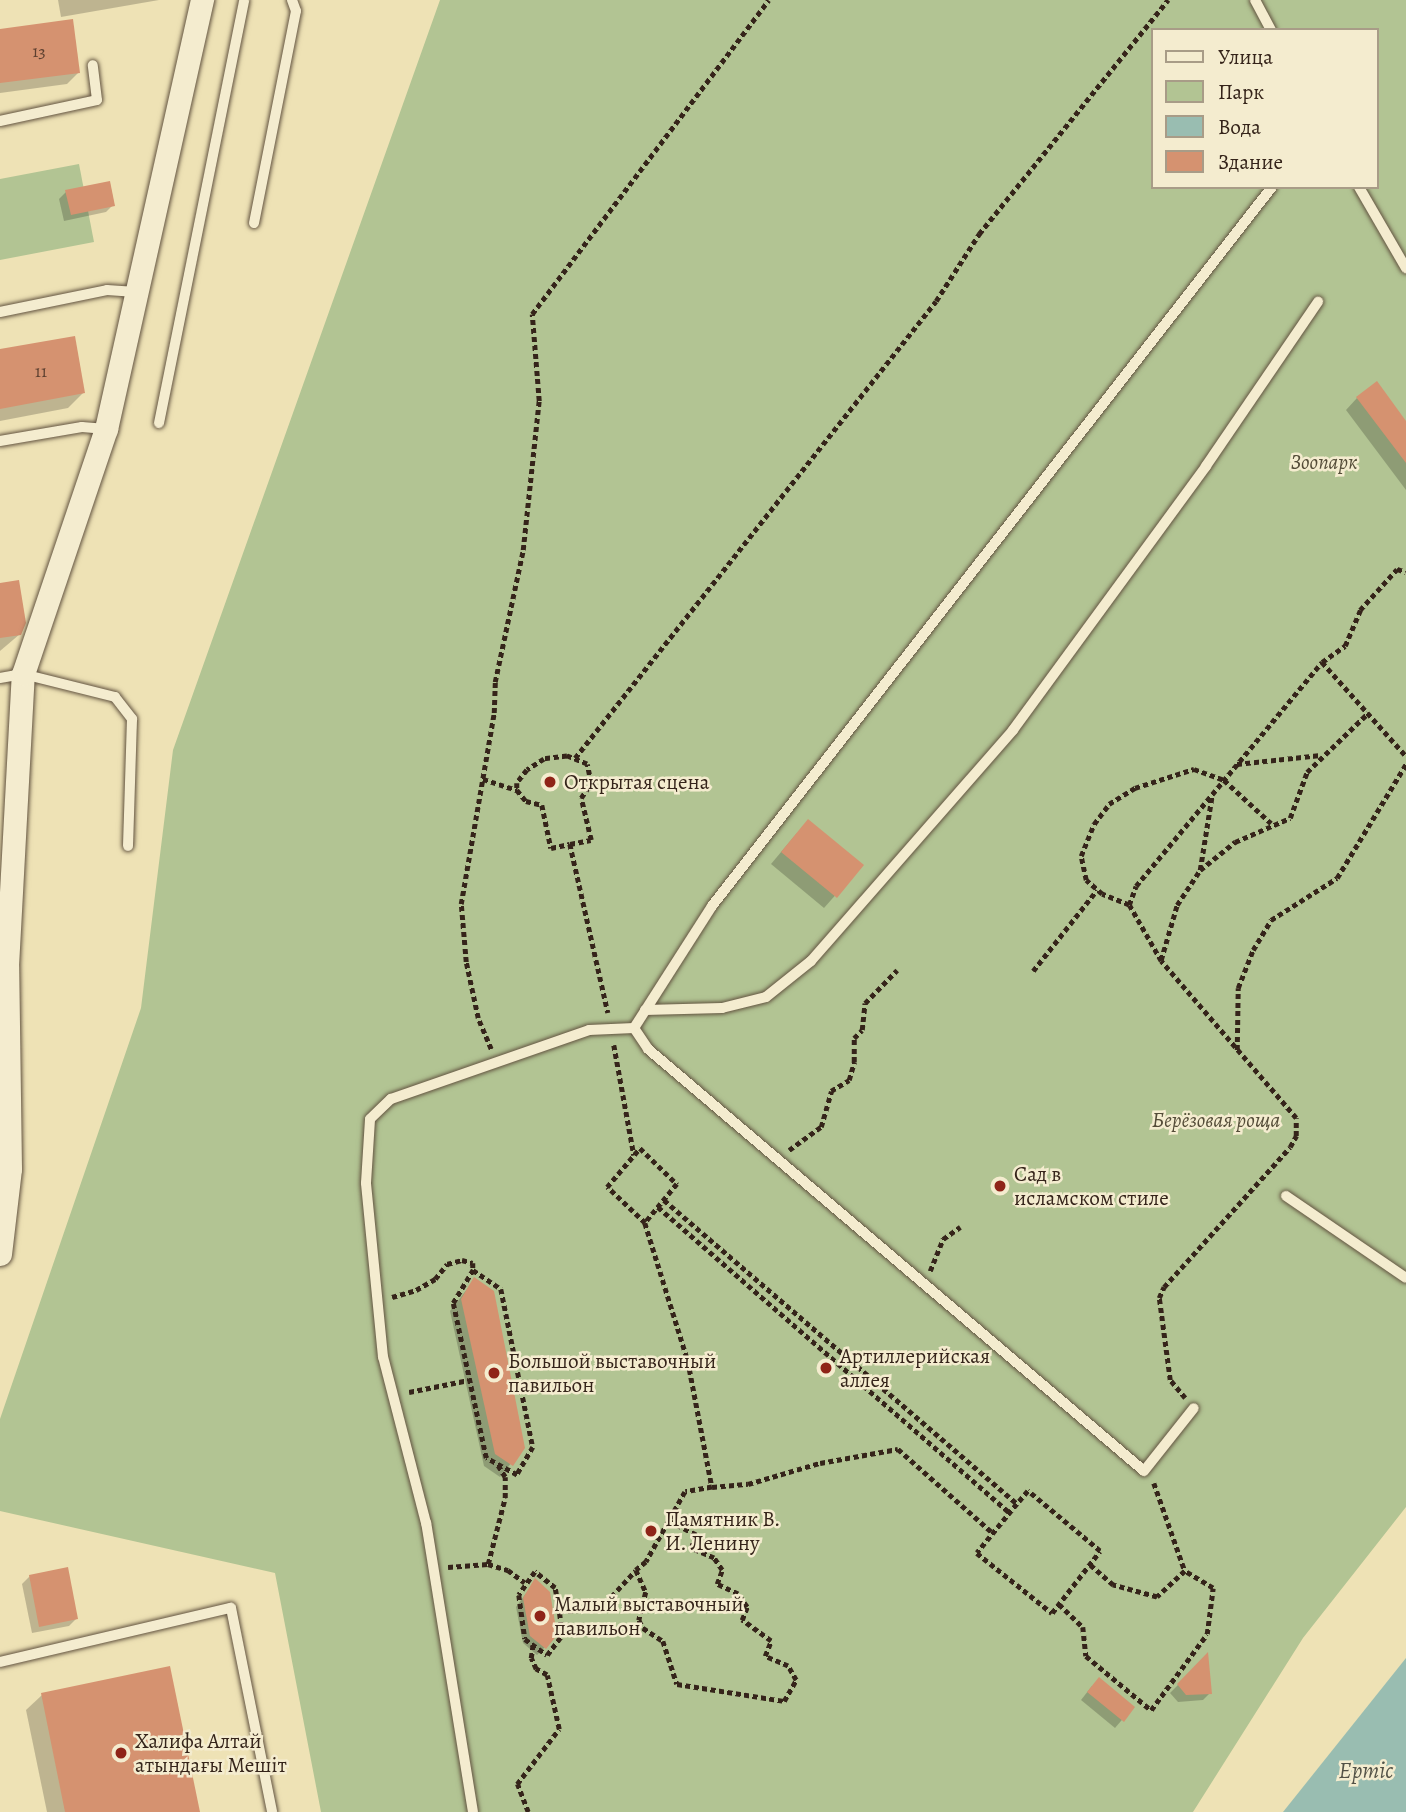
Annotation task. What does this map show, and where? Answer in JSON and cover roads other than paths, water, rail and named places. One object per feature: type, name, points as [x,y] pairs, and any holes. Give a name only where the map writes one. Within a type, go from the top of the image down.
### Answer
[{"type":"street","points":[[0,1254],[5,1170],[5,872],[23,674],[106,429],[202,0]]},
{"type":"lane","points":[[159,423],[244,0]]},
{"type":"lane","points":[[254,223],[296,11],[292,0]]},
{"type":"lane","points":[[1255,0],[1270,28]]},
{"type":"lane","points":[[0,121],[97,100],[93,65]]},
{"type":"lane","points":[[634,1028],[720,895],[1270,189]]},
{"type":"lane","points":[[1360,189],[1406,268]]},
{"type":"lane","points":[[0,312],[107,290],[136,292]]},
{"type":"lane","points":[[645,1010],[722,1008],[766,997],[811,961],[1013,730],[1206,466],[1318,302]]},
{"type":"lane","points":[[0,441],[82,427],[106,429]]},
{"type":"lane","points":[[0,678],[23,674],[115,697],[132,719],[128,846]]},
{"type":"lane","points":[[473,1812],[426,1523],[391,1395],[377,1299],[366,1183],[370,1119],[391,1098],[589,1030],[634,1028]]},
{"type":"lane","points":[[634,1028],[648,1049],[1144,1471],[1194,1408]]},
{"type":"lane","points":[[1286,1196],[1406,1279]]},
{"type":"lane","points":[[0,1662],[231,1608],[272,1812]]},
{"type":"water","name":"Ертіс","points":[[1406,1658],[1406,1812],[1283,1812]]},
{"type":"place","name":"Открытая сцена","points":[[550,782]]},
{"type":"place","name":"Сад в исламском стиле","points":[[1000,1186]]},
{"type":"place","name":"Артиллерийская аллея","points":[[826,1368]]},
{"type":"place","name":"Большой выставочный павильон","points":[[494,1373]]},
{"type":"place","name":"Памятник В. И. Ленину","points":[[651,1531]]},
{"type":"place","name":"Малый выставочный павильон","points":[[540,1616]]},
{"type":"place","name":"Халифа Алтай атындағы Мешіт","points":[[121,1753]]},
{"type":"park label","name":"Зоопарк","points":[[1324,462]]},
{"type":"park label","name":"Берёзовая роща","points":[[1216,1120]]}]
